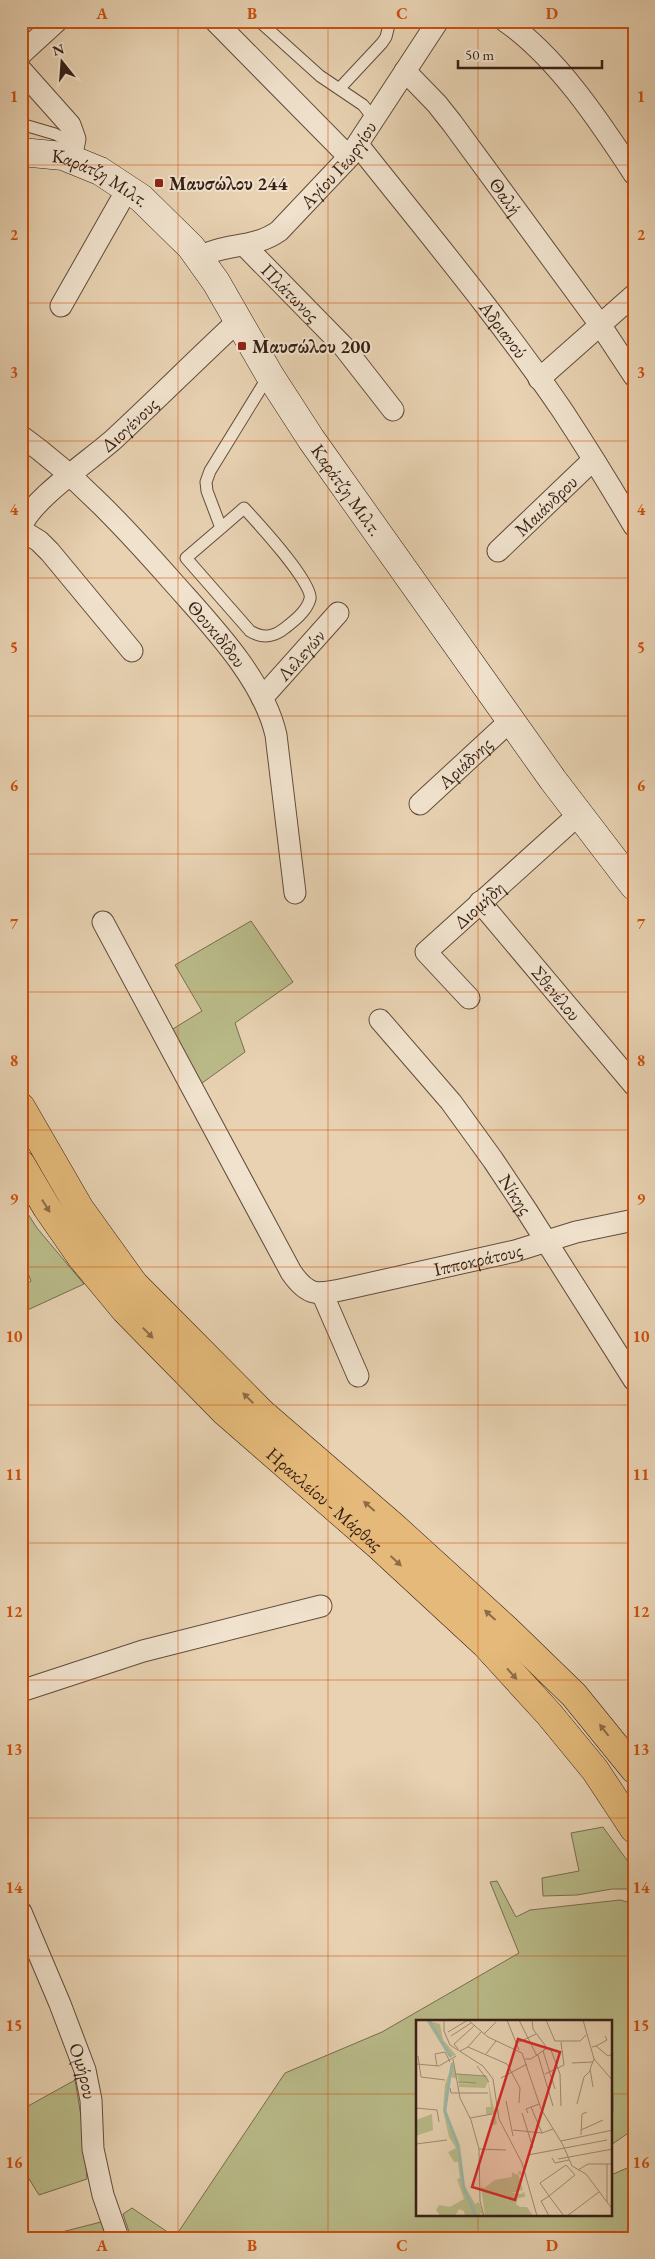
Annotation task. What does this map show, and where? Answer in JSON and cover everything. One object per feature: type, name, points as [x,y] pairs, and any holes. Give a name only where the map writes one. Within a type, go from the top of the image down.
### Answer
[{"type":"main road","name":"Ηρακλείου - Μάρθας","points":[[21,1107],[80,1209],[134,1284],[262,1412],[393,1526],[506,1629],[574,1695],[634,1769]]},
{"type":"main road","name":"Ηρακλείου - Μάρθας","points":[[21,1164],[47,1208],[81,1257],[125,1310],[225,1412],[379,1546],[485,1644],[549,1714],[595,1770],[634,1829]]},
{"type":"street","points":[[21,54],[57,21]]},
{"type":"street","name":"Αδριανού","points":[[215,21],[353,151],[486,306],[539,379],[634,526]]},
{"type":"street","name":"Αγίου Γεωργίου","points":[[199,257],[220,248],[245,246],[267,238],[279,231],[353,151],[438,21]]},
{"type":"street","points":[[505,21],[533,45],[568,83],[601,124],[634,174]]},
{"type":"street","points":[[21,70],[70,125],[74,134],[73,151]]},
{"type":"street","name":"Θαλή","points":[[405,71],[447,117],[601,326],[634,376]]},
{"type":"street","name":"Καράτζη Μιλτ.","points":[[21,152],[52,154],[73,151],[100,171],[128,188],[162,217],[199,257],[316,446],[510,721],[578,815],[634,886]]},
{"type":"street","points":[[61,306],[128,188]]},
{"type":"street","name":"Πλάτωνος","points":[[245,246],[344,346],[393,410]]},
{"type":"street","points":[[539,379],[634,295]]},
{"type":"street","name":"Διογένους","points":[[21,529],[30,512],[119,434],[239,320]]},
{"type":"street","name":"Θουκιδίδου","points":[[21,436],[70,476],[123,527],[197,609],[234,655],[262,698],[273,721],[278,747],[294,893]]},
{"type":"street","name":"Μαιάνδρου","points":[[498,551],[593,460]]},
{"type":"street","points":[[21,529],[50,552],[132,652]]},
{"type":"street","name":"Λελεγών","points":[[262,698],[338,613]]},
{"type":"street","name":"Αριάδνης","points":[[420,804],[510,721]]},
{"type":"street","name":"Διομήδη","points":[[469,998],[426,952],[578,815]]},
{"type":"street","name":"Σθενέλου","points":[[480,902],[634,1085]]},
{"type":"street","points":[[103,922],[291,1272],[305,1288],[322,1294],[358,1376]]},
{"type":"street","name":"Νίκης","points":[[380,1020],[451,1102],[493,1160],[634,1380]]},
{"type":"street","name":"Ιπποκράτους","points":[[322,1294],[516,1251],[546,1241],[634,1220]]},
{"type":"street","points":[[21,1691],[134,1654],[321,1606]]},
{"type":"street","name":"Ομήρου","points":[[21,1912],[60,2004],[85,2070],[91,2100],[93,2149],[103,2195],[118,2238]]},
{"type":"lane","points":[[259,21],[313,70],[362,105],[374,119]]},
{"type":"lane","points":[[339,89],[382,43],[386,37],[390,21]]},
{"type":"lane","points":[[21,124],[49,132],[73,151]]},
{"type":"lane","points":[[221,528],[207,491],[206,482],[210,471],[270,374]]},
{"type":"lane","points":[[244,508],[308,587],[311,598],[307,606],[301,614],[280,632],[267,636],[250,631],[186,558],[221,528],[244,508]]},
{"type":"green space","points":[[251,921],[293,982],[235,1023],[245,1052],[198,1086],[168,1032],[202,1011],[175,965]]},
{"type":"green space","points":[[21,1203],[37,1228],[84,1284],[21,1313],[21,1287],[31,1281],[21,1256]]},
{"type":"green space","points":[[603,1827],[634,1870],[634,1889],[612,1889],[577,1895],[543,1896],[542,1878],[579,1871],[571,1833]]},
{"type":"green space","points":[[497,1881],[516,1917],[530,1910],[620,1900],[631,1903],[634,1907],[634,2129],[612,2144],[612,2020],[416,2020],[416,2216],[612,2216],[612,2175],[634,2165],[634,2238],[131,2238],[123,2214],[132,2208],[175,2237],[285,2073],[382,2032],[519,1953],[490,1882]]},
{"type":"green space","points":[[75,2080],[83,2128],[87,2179],[39,2195],[21,2166],[21,2110]]},
{"type":"green space","points":[[101,2222],[107,2238],[51,2238],[50,2235]]},
{"type":"place","name":"Μαυσώλου 244","points":[[159,183]]},
{"type":"place","name":"Μαυσώλου 200","points":[[242,346]]}]
